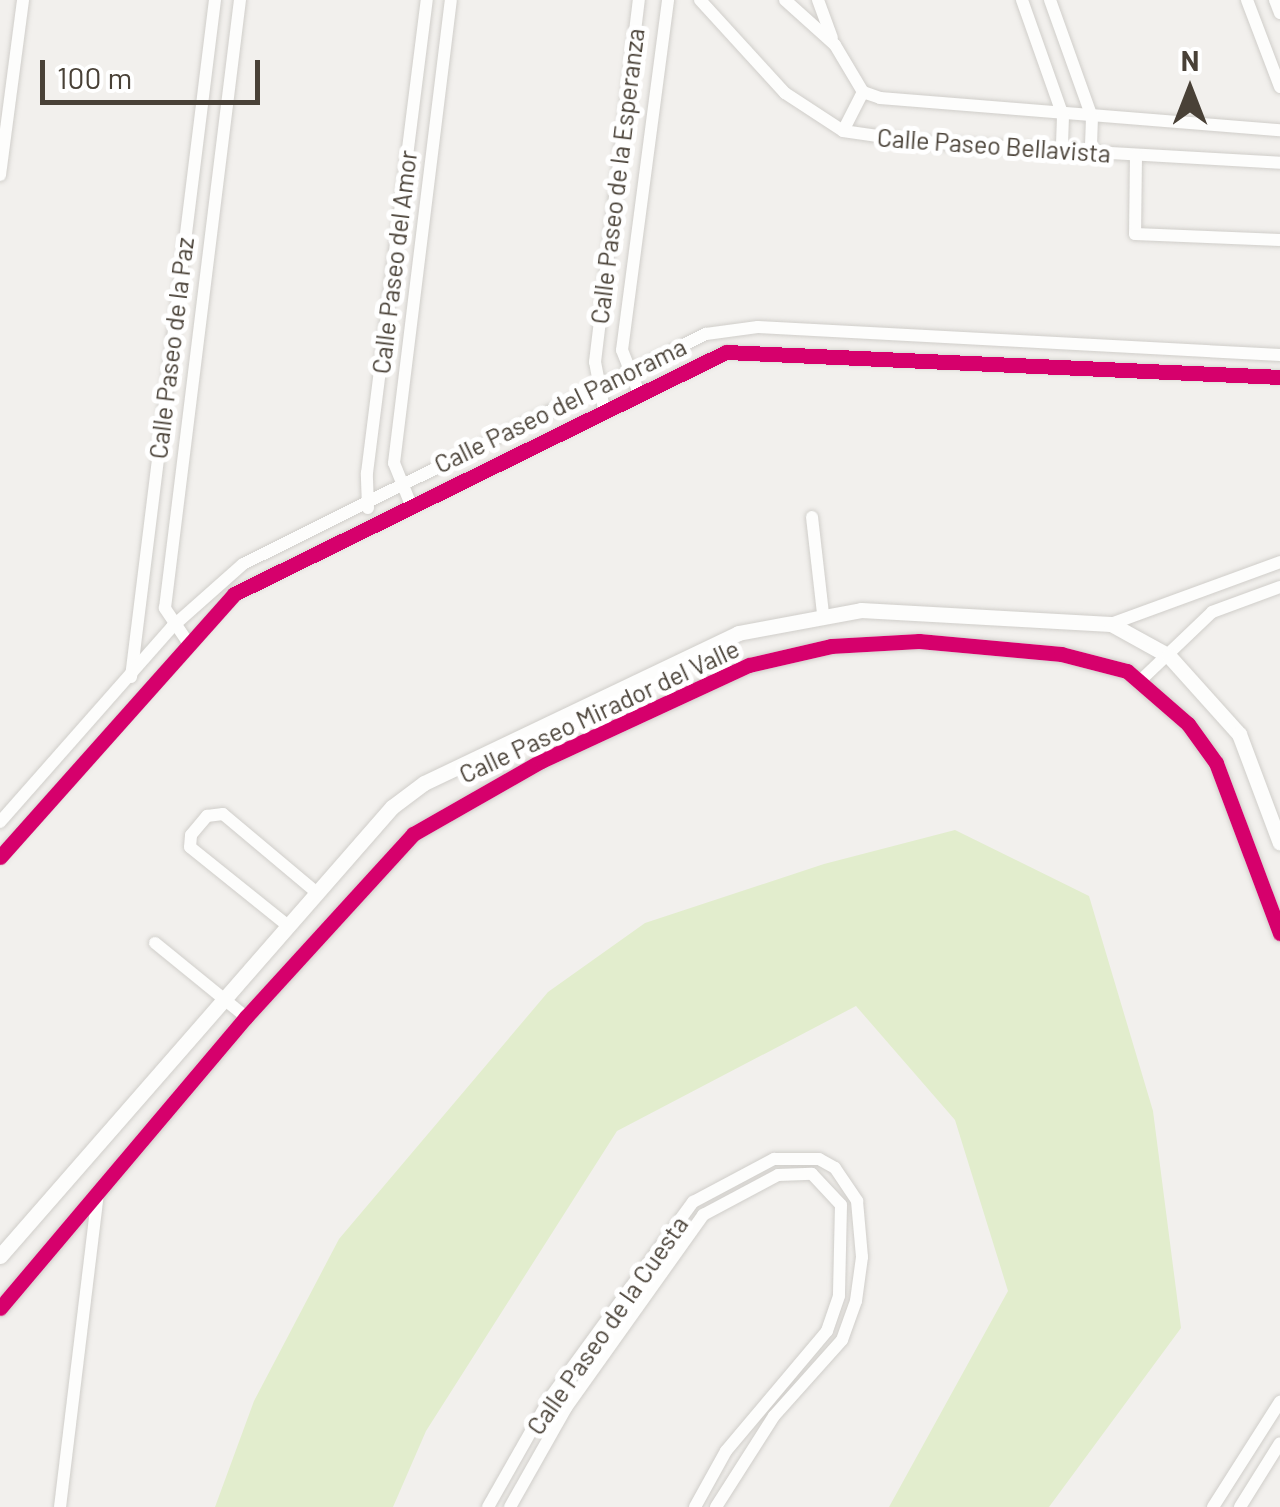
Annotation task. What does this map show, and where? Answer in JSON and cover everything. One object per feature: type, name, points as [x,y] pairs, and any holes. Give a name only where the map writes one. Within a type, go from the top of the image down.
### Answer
[{"type":"street","points":[[0,176],[23,0]]},
{"type":"street","name":"Calle Paseo de la Paz","points":[[130,676],[215,0]]},
{"type":"street","name":"Calle Paseo de la Paz","points":[[172,627],[166,596],[240,0]]},
{"type":"street","name":"Calle Paseo del Amor","points":[[373,523],[366,503],[427,0]]},
{"type":"street","name":"Calle Paseo del Amor","points":[[411,505],[394,463],[451,0]]},
{"type":"street","name":"Calle Paseo de la Esperanza","points":[[604,409],[595,388],[639,0]]},
{"type":"street","name":"Calle Paseo de la Esperanza","points":[[639,393],[628,374],[622,350],[668,0]]},
{"type":"street","name":"Calle Paseo Bellavista","points":[[700,0],[786,93],[843,131],[1091,153],[1280,163]]},
{"type":"street","name":"Calle Paseo Bellavista","points":[[784,0],[835,45],[862,92],[1063,116],[1280,130]]},
{"type":"street","points":[[818,0],[835,45]]},
{"type":"street","points":[[1022,0],[1063,116],[1062,150]]},
{"type":"street","points":[[1050,0],[1092,117],[1091,153]]},
{"type":"street","points":[[1247,0],[1280,87]]},
{"type":"street","points":[[1275,0],[1280,13]]},
{"type":"street","points":[[843,131],[862,92]]},
{"type":"street","points":[[1136,155],[1135,234],[1280,240]]},
{"type":"street","name":"Calle Paseo del Panorama","points":[[0,822],[172,627],[243,564],[706,334],[758,326],[1280,355]]},
{"type":"street","name":"Calle Paseo del Panorama","points":[[0,857],[187,641],[254,582],[726,352],[748,349],[1280,377]]},
{"type":"street","points":[[812,518],[823,613]]},
{"type":"street","points":[[1111,624],[1280,562]]},
{"type":"street","points":[[1142,678],[1212,612],[1280,587]]},
{"type":"street","name":"Calle Paseo Mirador del Valle","points":[[0,1256],[392,807],[424,783],[738,633],[823,613],[920,610],[1111,624],[1169,656],[1239,734],[1280,843]]},
{"type":"street","points":[[172,627],[187,641]]},
{"type":"street","name":"Calle Paseo Mirador del Valle","points":[[0,1308],[246,1017],[413,834],[541,761],[749,665],[845,644],[919,640],[1061,654],[1105,662],[1142,678],[1216,764],[1273,897],[1280,934]]},
{"type":"street","points":[[130,676],[145,690]]},
{"type":"street","points":[[528,732],[541,761]]},
{"type":"street","points":[[287,925],[190,847],[191,835],[208,816],[223,814],[316,892]]},
{"type":"street","points":[[154,943],[246,1017]]},
{"type":"street","points":[[694,1507],[763,1405],[827,1331],[844,1257],[841,1204],[833,1191],[812,1174],[778,1175],[774,1159],[819,1160],[836,1168],[857,1201],[862,1257],[842,1340],[774,1416],[716,1507]]},
{"type":"street","name":"Calle Paseo de la Cuesta","points":[[488,1507],[550,1398],[693,1202],[774,1159]]},
{"type":"street","name":"Calle Paseo de la Cuesta","points":[[510,1507],[566,1408],[703,1215],[778,1175]]},
{"type":"street","points":[[60,1507],[98,1193]]},
{"type":"street","points":[[550,1398],[566,1408]]},
{"type":"street","points":[[1213,1507],[1280,1402]]},
{"type":"street","points":[[763,1405],[774,1416]]},
{"type":"street","points":[[1224,1490],[1242,1504],[1280,1443]]},
{"type":"green space","points":[[955,830],[1089,896],[1153,1111],[1181,1328],[1049,1507],[889,1507],[1008,1291],[955,1120],[856,1006],[617,1131],[426,1431],[393,1507],[215,1507],[254,1401],[339,1239],[548,992],[645,923],[824,864]]},
{"type":"cycle path","points":[[0,857],[234,594],[726,352],[1280,377]]},
{"type":"cycle path","points":[[0,1308],[246,1017],[413,834],[541,761],[749,665],[831,646],[919,641],[1061,654],[1127,671],[1188,724],[1216,763],[1280,933]]}]
